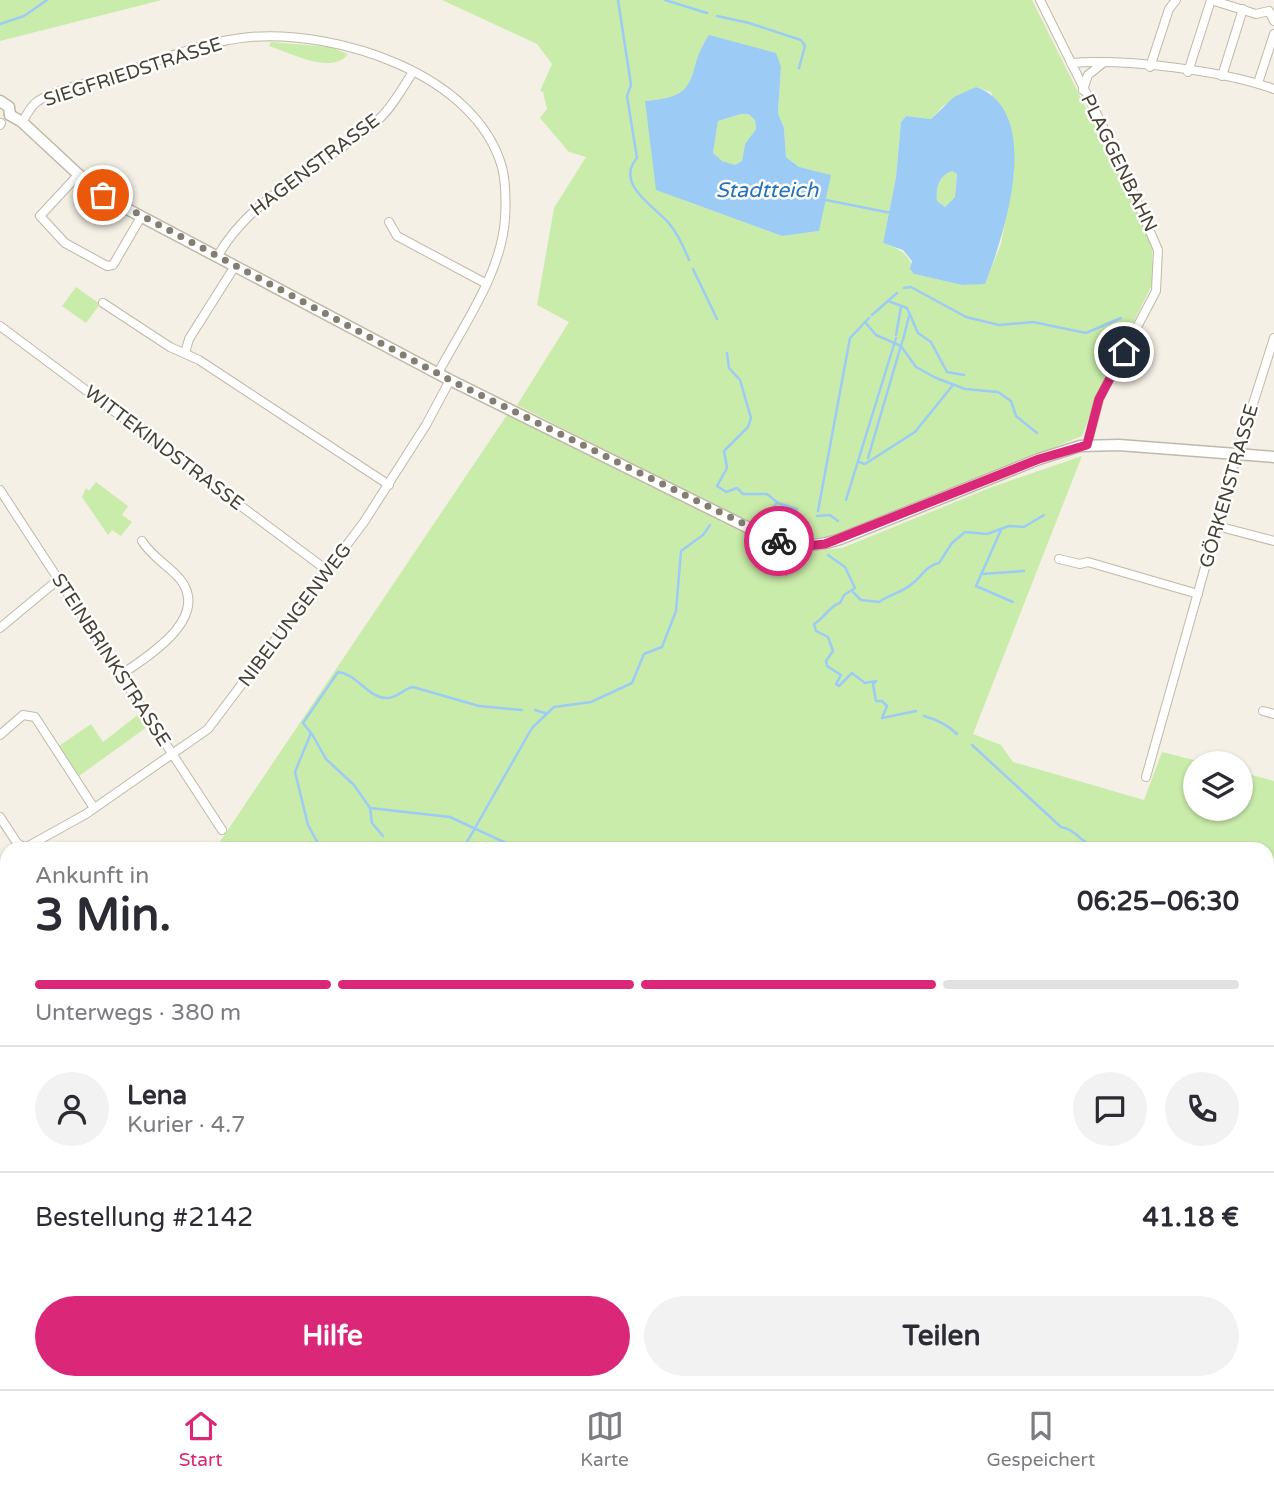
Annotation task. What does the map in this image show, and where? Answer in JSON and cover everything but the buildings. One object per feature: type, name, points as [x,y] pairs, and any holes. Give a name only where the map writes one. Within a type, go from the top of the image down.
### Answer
[{"type":"street","name":"PLAGGENBAHN","points":[[1040,0],[1154,236],[1160,264],[1156,291],[1099,399],[1087,445]]},
{"type":"street","points":[[1150,67],[1169,9],[1176,0]]},
{"type":"street","points":[[1188,72],[1211,0],[1256,14],[1269,11],[1274,21]]},
{"type":"street","points":[[1222,76],[1243,9]]},
{"type":"street","points":[[1258,83],[1274,34]]},
{"type":"street","name":"SIEGFRIEDSTRASSE","points":[[22,122],[40,100],[181,53],[223,41],[252,37],[323,40],[357,48],[413,72],[461,105],[475,119],[502,168],[506,198],[502,242],[485,283],[438,373]]},
{"type":"street","points":[[1071,63],[1104,62],[1222,76],[1274,89]]},
{"type":"street","points":[[1083,90],[1088,75],[1104,62]]},
{"type":"street","name":"HAGENSTRASSE","points":[[217,257],[231,232],[267,199],[382,117],[413,72]]},
{"type":"street","points":[[0,102],[9,107],[10,115]]},
{"type":"street","points":[[10,115],[22,122],[103,195],[141,217],[450,380],[769,538],[806,546],[841,539],[1039,459],[1087,445],[1274,457]]},
{"type":"street","points":[[0,124],[10,115]]},
{"type":"street","points":[[79,174],[40,216],[65,243],[107,266],[113,265],[141,217]]},
{"type":"street","points":[[389,222],[397,236],[485,283]]},
{"type":"street","points":[[185,353],[189,339],[235,265]]},
{"type":"street","points":[[103,303],[389,485]]},
{"type":"street","name":"WITTEKINDSTRASSE","points":[[0,326],[328,571]]},
{"type":"street","name":"GÖRKENSTRASSE","points":[[1146,776],[1237,454],[1274,338]]},
{"type":"street","name":"NIBELUNGENWEG","points":[[39,842],[94,808],[208,729],[328,571],[389,485],[450,380]]},
{"type":"street","name":"STEINBRINKSTRASSE","points":[[0,490],[222,830]]},
{"type":"street","points":[[1217,526],[1274,541]]},
{"type":"street","points":[[122,674],[166,644],[187,607],[187,593],[181,581],[151,555],[142,541]]},
{"type":"street","name":"GÖRKENSTRASSE","points":[[1059,559],[1080,564],[1088,562],[1198,594]]},
{"type":"street","points":[[0,628],[59,579]]},
{"type":"street","points":[[1263,711],[1274,714]]},
{"type":"street","points":[[0,735],[23,715],[34,717],[94,808]]},
{"type":"street","name":"NIBELUNGENWEG","points":[[0,817],[16,842]]},
{"type":"green space","points":[[0,0],[162,0],[0,41]]},
{"type":"green space","points":[[442,0],[1032,0],[1134,204],[1152,246],[1153,283],[1101,386],[1082,436],[838,535],[806,543],[771,534],[517,405],[569,322],[537,305],[554,208],[586,157],[569,152],[540,118],[547,109],[543,92],[540,91],[552,64],[537,44]],"holes":[[[703,44],[781,67],[778,113],[784,128],[786,157],[799,167],[819,231],[782,236],[683,200],[645,101],[669,99],[687,89]],[[976,87],[991,92],[1014,173],[1001,244],[985,283],[962,285],[914,274],[904,254],[883,243],[896,177],[901,122],[906,116],[931,119],[943,106]]]},
{"type":"green space","points":[[271,42],[330,47],[348,54],[332,63],[321,63],[269,46]]},
{"type":"green space","points":[[748,114],[755,120],[756,129],[745,144],[742,161],[735,165],[721,161],[713,153],[718,121]]},
{"type":"green space","points":[[952,171],[957,173],[955,197],[945,207],[937,201],[938,187],[941,179]]},
{"type":"green space","points":[[76,287],[100,304],[86,323],[62,306]]},
{"type":"green space","points":[[507,415],[765,543],[805,552],[842,548],[992,487],[1082,456],[973,734],[1001,745],[1013,762],[1144,800],[1162,752],[1183,757],[1183,821],[1253,821],[1253,775],[1274,781],[1274,842],[220,842]]},
{"type":"green space","points":[[96,482],[128,506],[122,515],[132,522],[121,536],[112,530],[108,535],[82,497],[86,488],[89,491]]},
{"type":"green space","points":[[139,714],[147,727],[79,776],[59,746],[91,724],[103,742]]},
{"type":"water","name":"Stadtteich","points":[[709,35],[776,53],[781,67],[778,113],[784,128],[786,157],[799,167],[831,175],[819,231],[782,236],[656,190],[645,101],[664,99],[685,88]],"holes":[[[748,114],[755,120],[756,129],[745,144],[742,161],[735,165],[722,161],[713,153],[718,121]]]},
{"type":"water","points":[[976,87],[997,100],[1009,121],[1014,147],[1014,176],[1009,207],[985,284],[962,285],[914,274],[910,269],[912,261],[903,250],[883,243],[896,177],[901,122],[906,116],[931,119],[954,97]],"holes":[[[952,171],[957,174],[955,197],[945,207],[937,201],[939,183],[947,173]]]},
{"type":"waterway","points":[[0,24],[24,16],[47,0]]},
{"type":"waterway","points":[[618,0],[631,85],[627,96],[637,158],[631,167],[630,176],[638,193],[671,226],[689,260]]},
{"type":"waterway","points":[[665,0],[707,13]]},
{"type":"waterway","points":[[717,16],[801,40],[805,46],[799,68]]},
{"type":"waterway","points":[[826,200],[891,213]]},
{"type":"waterway","points":[[693,269],[717,319]]},
{"type":"waterway","points":[[904,288],[911,287],[966,317],[999,325],[1033,322],[1086,333],[1121,318]]},
{"type":"waterway","points":[[872,315],[897,293]]},
{"type":"waterway","points":[[888,301],[907,308],[918,333],[931,342],[947,372],[964,375]]},
{"type":"waterway","points":[[896,335],[901,307]]},
{"type":"waterway","points":[[903,340],[909,316]]},
{"type":"waterway","points":[[818,511],[850,338],[869,318]]},
{"type":"waterway","points":[[865,322],[876,335],[901,346],[916,367],[936,378],[965,389],[998,392],[1011,401],[1016,416],[1037,433]]},
{"type":"waterway","points":[[846,500],[896,338]]},
{"type":"waterway","points":[[868,458],[902,342]]},
{"type":"waterway","points":[[727,353],[729,368],[740,380],[751,418],[748,427],[724,451],[727,468],[717,486],[726,492],[737,488],[743,494],[767,494],[778,503],[797,509]]},
{"type":"waterway","points":[[859,462],[865,464],[915,432],[953,385]]},
{"type":"waterway","points":[[777,503],[764,518],[779,525],[792,524]]},
{"type":"waterway","points":[[817,516],[830,515],[838,521]]},
{"type":"waterway","points":[[853,592],[861,600],[879,602],[909,586],[928,568],[939,563],[952,543],[965,532],[987,534],[1009,526],[1024,527],[1044,515]]},
{"type":"waterway","points":[[467,842],[532,728],[554,707],[591,702],[632,683],[644,654],[662,647],[676,611],[681,551],[703,535],[710,525]]},
{"type":"waterway","points":[[1001,530],[976,586],[1013,602]]},
{"type":"waterway","points":[[828,555],[845,567],[855,588],[814,624],[816,631],[828,637],[833,651],[826,661],[827,666],[841,675],[836,684],[839,686],[852,673],[865,683],[876,681],[873,684],[876,701],[882,701],[887,706],[882,718],[916,711]]},
{"type":"waterway","points":[[982,574],[1024,571]]},
{"type":"waterway","points":[[317,842],[308,825],[295,772],[311,733],[303,723],[338,672],[351,677],[381,697],[392,698],[413,687],[479,706],[522,710]]},
{"type":"waterway","points":[[535,710],[545,713]]},
{"type":"waterway","points":[[924,716],[957,734]]},
{"type":"waterway","points":[[312,734],[326,759],[354,785],[370,808],[450,817],[504,842]]},
{"type":"waterway","points":[[972,745],[1061,827],[1085,842]]},
{"type":"waterway","points":[[370,808],[372,823],[383,836]]},
{"type":"way so far","points":[[103,195],[450,380],[779,541]]},
{"type":"route","points":[[779,541],[806,546],[825,544],[1008,474],[1039,459],[1087,445],[1099,399],[1124,352]]}]
